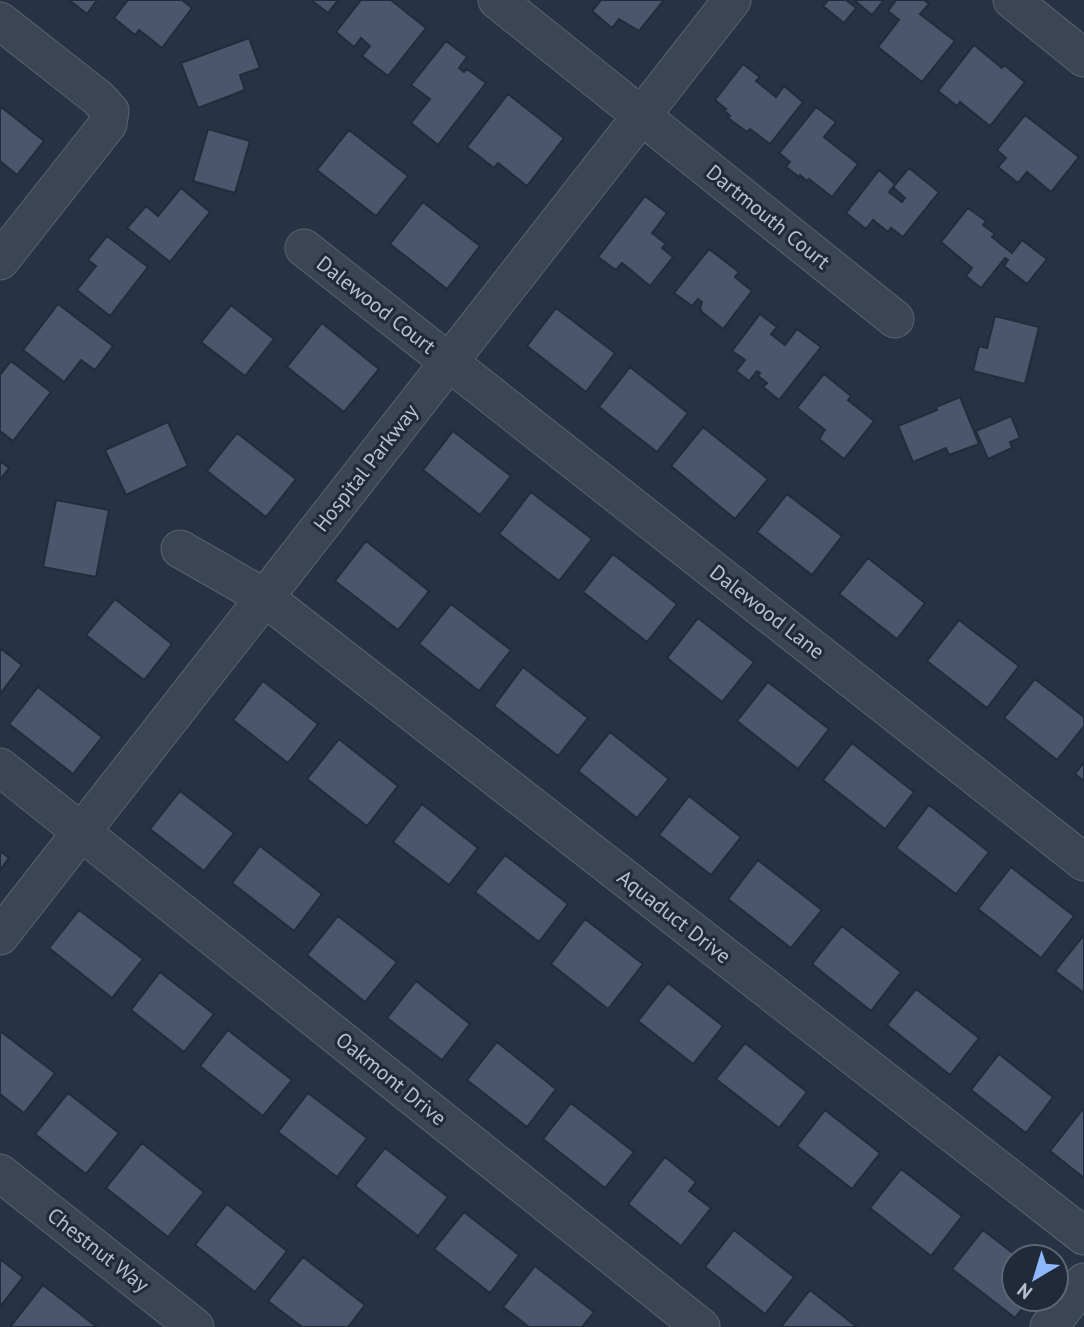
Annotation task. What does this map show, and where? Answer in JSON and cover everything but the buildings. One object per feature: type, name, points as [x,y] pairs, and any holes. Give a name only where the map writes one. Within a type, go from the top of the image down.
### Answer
[{"type":"street","name":"Dartmouth Court","points":[[497,0],[895,319]]},
{"type":"street","name":"Hospital Parkway","points":[[0,936],[732,0]]},
{"type":"street","points":[[1012,0],[1084,58]]},
{"type":"street","points":[[0,21],[98,98],[110,111],[108,124],[0,261]]},
{"type":"street","name":"Dalewood Court","points":[[304,248],[449,362]]},
{"type":"street","name":"Dalewood Lane","points":[[449,362],[1084,862]]},
{"type":"street","name":"Aquaduct Drive","points":[[180,549],[264,597],[1084,1236]]},
{"type":"street","name":"Oakmont Drive","points":[[0,767],[701,1327]]},
{"type":"street","name":"Chestnut Way","points":[[0,1173],[195,1327]]},
{"type":"street","points":[[1049,1327],[1084,1282]]}]
